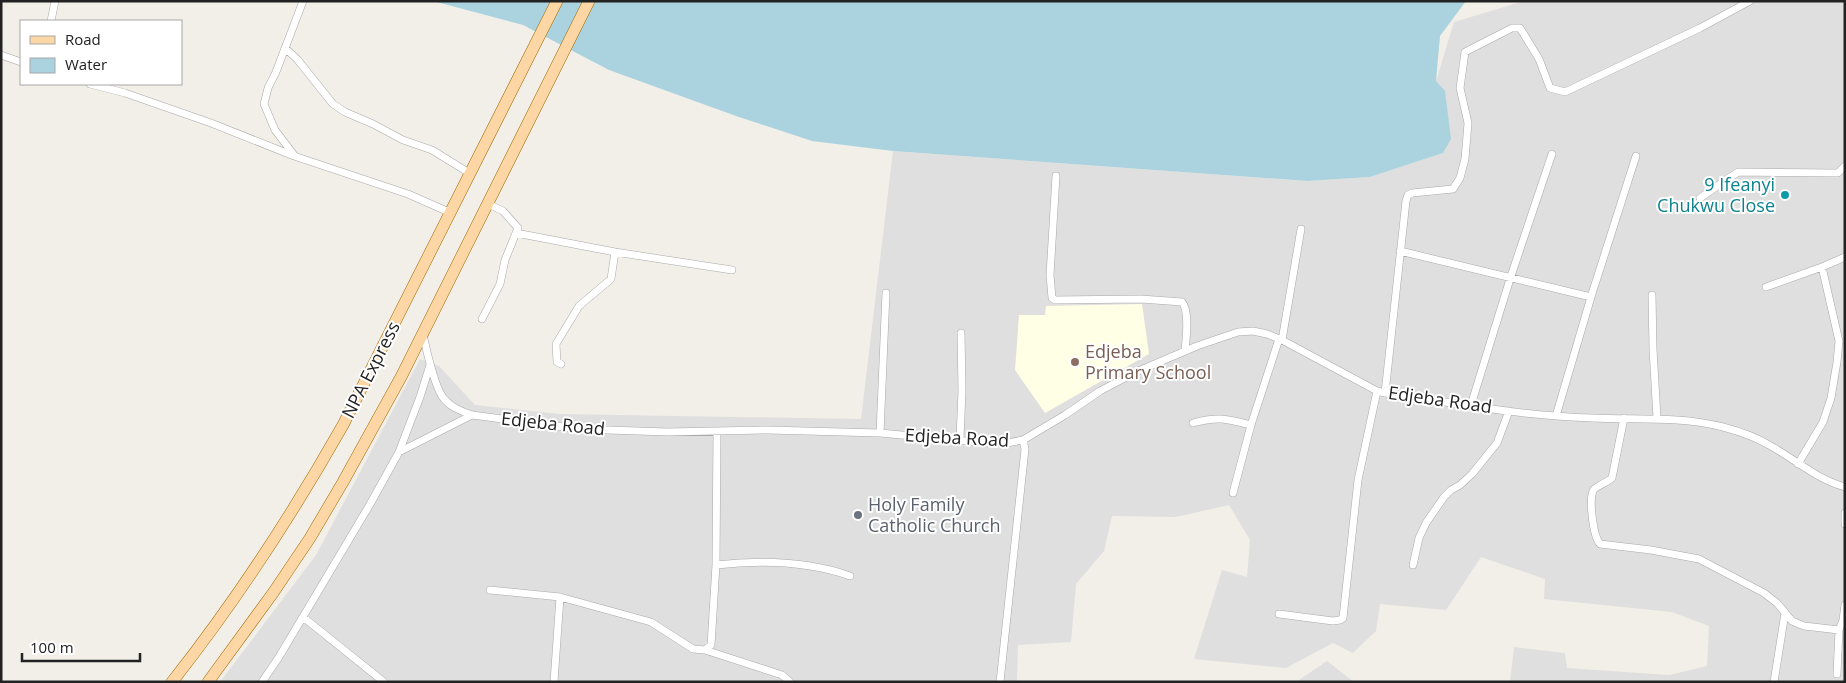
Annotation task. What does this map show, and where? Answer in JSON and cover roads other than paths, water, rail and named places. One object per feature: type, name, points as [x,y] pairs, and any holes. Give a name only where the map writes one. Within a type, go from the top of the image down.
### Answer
[{"type":"main road","name":"NPA Express","points":[[172,682],[241,589],[309,484],[371,371],[557,1]]},
{"type":"main road","name":"NPA Express","points":[[208,682],[234,649],[310,538],[343,482],[423,335],[589,1]]},
{"type":"street","points":[[51,20],[55,1]]},
{"type":"street","points":[[294,156],[275,130],[264,104],[268,88],[303,1]]},
{"type":"street","points":[[1385,393],[1408,195],[1453,189],[1460,178],[1465,159],[1468,123],[1460,88],[1465,52],[1512,28],[1520,28],[1539,59],[1550,88],[1564,92],[1700,28],[1750,1]]},
{"type":"street","points":[[285,48],[297,59],[339,108],[403,140],[432,150],[470,174]]},
{"type":"street","points":[[1,55],[20,62]]},
{"type":"street","points":[[94,85],[125,93],[210,123],[294,156],[408,194],[451,213]]},
{"type":"street","points":[[1472,405],[1510,279],[1552,154]]},
{"type":"street","points":[[1556,416],[1591,297],[1636,156]]},
{"type":"street","points":[[1700,198],[1738,172],[1838,173],[1845,166]]},
{"type":"street","points":[[1056,176],[1050,267],[1050,293],[1052,298],[1055,300],[1182,302],[1186,306],[1186,351]]},
{"type":"street","points":[[482,319],[500,284],[505,260],[518,228],[503,211],[488,204]]},
{"type":"street","points":[[1233,493],[1251,425],[1281,339],[1301,229]]},
{"type":"street","points":[[516,233],[615,252],[732,270]]},
{"type":"street","points":[[1400,251],[1591,297]]},
{"type":"street","points":[[561,364],[558,362],[558,341],[579,306],[611,279],[615,252]]},
{"type":"street","points":[[1766,287],[1845,257]]},
{"type":"street","points":[[1798,464],[1823,422],[1831,398],[1837,362],[1839,341],[1822,267]]},
{"type":"street","points":[[880,433],[881,371],[886,293]]},
{"type":"street","points":[[1652,296],[1657,418]]},
{"type":"street","name":"Edjeba Road","points":[[423,335],[430,364],[442,397],[456,409],[472,415],[579,428],[667,432],[768,430],[880,433],[1007,443],[1023,440],[1058,420],[1100,391],[1136,372],[1238,332],[1253,331],[1281,339],[1377,391],[1509,411],[1556,416],[1690,420],[1724,428],[1768,444],[1826,481],[1845,487]]},
{"type":"street","points":[[960,439],[962,391],[961,333]]},
{"type":"street","points":[[262,682],[303,617],[399,452],[420,397],[430,364]]},
{"type":"street","points":[[1279,614],[1333,621],[1343,618],[1358,480],[1377,391]]},
{"type":"street","points":[[1413,565],[1419,538],[1426,522],[1444,497],[1451,490],[1460,486],[1472,474],[1497,443],[1509,411]]},
{"type":"street","points":[[399,452],[472,415]]},
{"type":"street","points":[[1193,423],[1211,418],[1225,418],[1251,425]]},
{"type":"street","points":[[1624,418],[1612,478],[1596,487],[1593,492],[1592,519],[1597,541],[1600,544],[1651,550],[1699,559],[1764,593],[1777,603],[1792,621],[1804,626],[1839,630]]},
{"type":"street","points":[[705,650],[711,645],[716,565],[717,431]]},
{"type":"street","points":[[1000,682],[1016,545],[1025,449],[1023,440]]},
{"type":"street","points":[[1845,513],[1845,524]]},
{"type":"street","points":[[716,565],[802,564],[828,568],[850,576]]},
{"type":"street","points":[[490,590],[560,597],[651,622],[693,649],[705,650],[782,675],[790,682]]},
{"type":"street","points":[[554,682],[560,597]]},
{"type":"street","points":[[1837,674],[1839,630],[1844,620],[1845,605]]},
{"type":"street","points":[[1774,682],[1785,613]]},
{"type":"street","points":[[303,617],[384,682]]},
{"type":"water","points":[[433,1],[1466,1],[1440,36],[1436,81],[1445,91],[1451,139],[1443,153],[1370,177],[1307,181],[893,151],[812,141],[609,70],[523,25]]},
{"type":"place","name":"9 Ifeanyi Chukwu Close","points":[[1785,195]]},
{"type":"place","name":"Edjeba Primary School","points":[[1075,362]]},
{"type":"place","name":"Holy Family Catholic Church","points":[[858,515]]}]
